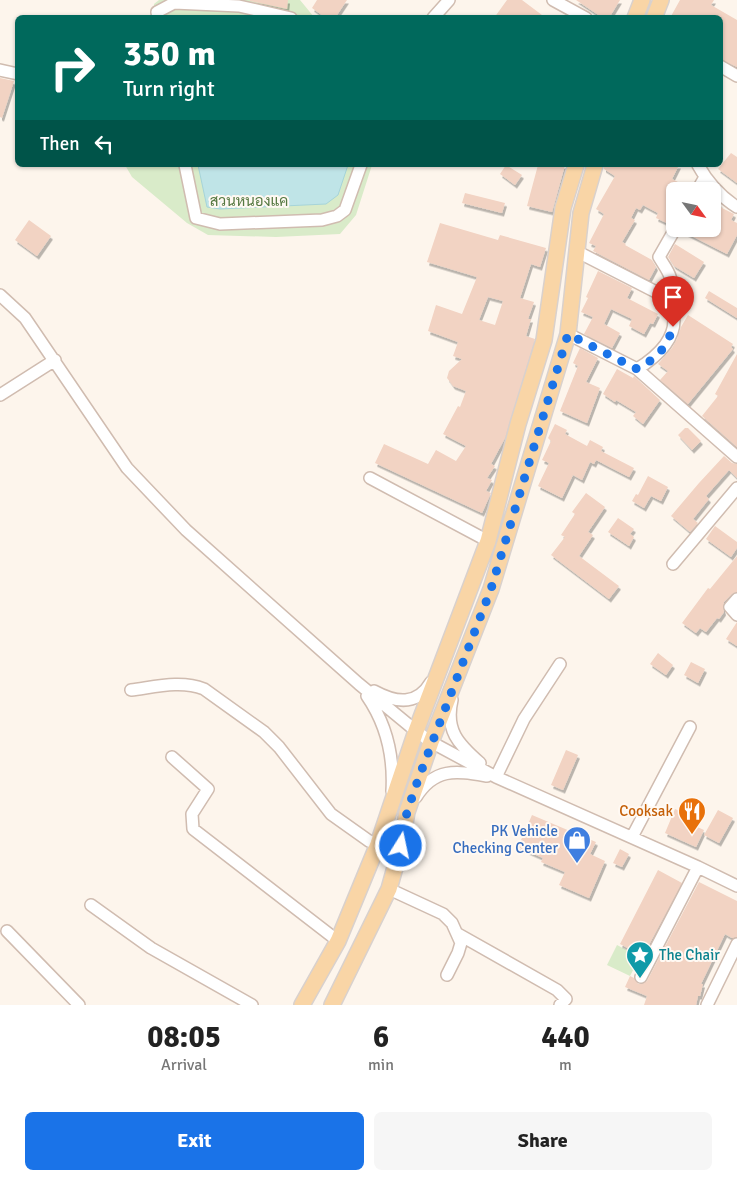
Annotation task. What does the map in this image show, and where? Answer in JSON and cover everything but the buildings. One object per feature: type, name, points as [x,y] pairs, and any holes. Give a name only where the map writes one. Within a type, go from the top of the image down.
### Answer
[{"type":"main road","points":[[636,15],[642,0]]},
{"type":"main road","points":[[655,15],[662,0]]},
{"type":"main road","points":[[302,1005],[338,941],[378,844],[416,731],[488,541],[518,424],[544,340],[563,208],[575,167]]},
{"type":"main road","points":[[332,1005],[389,888],[401,846],[407,812],[491,589],[568,334],[581,213],[595,167]]},
{"type":"street","points":[[436,15],[449,0]]},
{"type":"street","points":[[553,0],[580,15]]},
{"type":"street","points":[[158,15],[157,12],[174,3],[238,3],[280,15]]},
{"type":"street","points":[[723,68],[737,76]]},
{"type":"street","points":[[0,70],[15,73]]},
{"type":"street","points":[[185,167],[196,218],[220,224],[322,220],[337,216],[345,210],[360,167]]},
{"type":"street","points":[[699,167],[705,177],[729,202],[737,207]]},
{"type":"street","points":[[702,182],[705,177]]},
{"type":"street","points":[[660,294],[667,293],[671,287],[671,277],[659,257],[670,238]]},
{"type":"street","points":[[576,251],[660,294],[672,309],[673,327],[668,344],[650,362],[637,369]]},
{"type":"street","points":[[0,295],[25,318],[127,468],[186,530],[359,684],[416,731],[432,742],[496,777],[737,886]]},
{"type":"street","points":[[568,334],[637,369],[737,457]]},
{"type":"street","points":[[0,395],[55,360]]},
{"type":"street","points":[[370,478],[488,541]]},
{"type":"street","points":[[673,564],[737,488]]},
{"type":"street","points":[[737,598],[730,607],[737,614]]},
{"type":"street","points":[[462,664],[450,710],[450,726],[456,739],[466,751],[496,777]]},
{"type":"street","points":[[496,777],[524,719],[560,664]]},
{"type":"street","points":[[359,684],[382,696],[398,700],[412,700],[422,695],[439,669]]},
{"type":"street","points":[[132,690],[182,684],[194,685],[204,689],[264,732],[279,747],[331,814],[369,841],[378,844]]},
{"type":"street","points":[[359,684],[377,709],[385,728],[393,772],[390,807]]},
{"type":"street","points":[[632,837],[690,727]]},
{"type":"street","points":[[172,757],[208,789],[192,814],[193,829],[338,941]]},
{"type":"street","points":[[407,812],[421,789],[430,780],[442,775],[456,771],[496,777]]},
{"type":"street","points":[[641,977],[698,867]]},
{"type":"street","points":[[389,888],[443,914],[458,934],[461,943],[447,975]]},
{"type":"street","points":[[91,905],[151,948],[252,1005]]},
{"type":"street","points":[[7,932],[78,1005]]},
{"type":"street","points":[[458,934],[557,990],[566,999],[560,1005]]},
{"type":"street","points":[[707,1005],[737,944]]},
{"type":"green space","points":[[159,0],[300,0],[312,15],[153,15],[154,4]]},
{"type":"green space","name":"สวนหนองแค","points":[[126,167],[371,167],[356,215],[340,234],[276,237],[208,235],[187,223],[132,177]]},
{"type":"green space","points":[[617,945],[640,957],[630,976],[607,965]]},
{"type":"water","points":[[198,167],[347,167],[338,195],[326,204],[220,209],[207,207]]},
{"type":"place","name":"Cooksak","points":[[692,835]]},
{"type":"place","name":"PK Vehicle Checking Center","points":[[577,864]]},
{"type":"place","name":"The Chair","points":[[640,979]]},
{"type":"route","points":[[401,846],[407,812],[419,777],[491,589],[568,334],[637,369],[650,362],[668,344],[673,327]]}]
